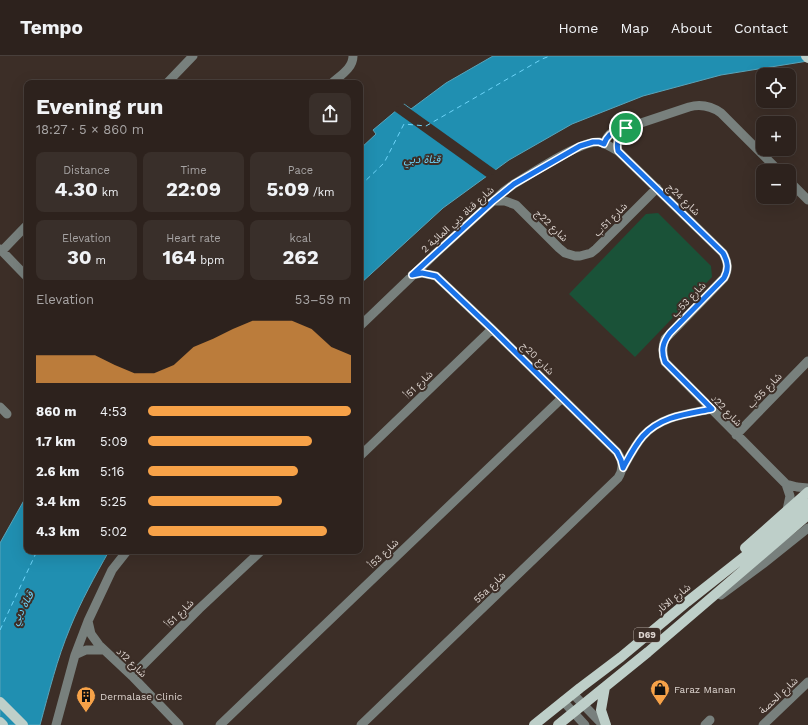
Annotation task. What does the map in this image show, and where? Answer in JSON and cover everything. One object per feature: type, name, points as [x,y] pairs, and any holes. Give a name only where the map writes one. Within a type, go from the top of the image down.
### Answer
[{"type":"main road","points":[[721,574],[732,561],[808,492]]},
{"type":"main road","name":"شارع الاثار","points":[[534,725],[560,703],[621,657],[808,504]]},
{"type":"main road","name":"D69","points":[[558,725],[648,652],[808,515]]},
{"type":"main road","points":[[604,725],[601,710],[605,687]]},
{"type":"main road","points":[[575,692],[585,703]]},
{"type":"main road","points":[[0,702],[23,725]]},
{"type":"main road","points":[[560,703],[570,715]]},
{"type":"main road","points":[[0,722],[3,725]]},
{"type":"street","points":[[170,80],[193,56]]},
{"type":"street","points":[[345,72],[347,56]]},
{"type":"street","points":[[336,80],[352,64],[354,56]]},
{"type":"street","points":[[604,144],[606,139],[616,129],[626,128],[693,106],[701,105],[710,107],[721,114],[772,164]]},
{"type":"street","points":[[618,151],[617,144],[619,136],[626,128]]},
{"type":"street","name":"شارع قناة دبي المائية 2","points":[[363,323],[412,275],[493,201],[514,184],[580,146],[593,142],[599,142],[618,151]]},
{"type":"street","name":"شارع 24ج","points":[[618,151],[723,253],[727,259],[728,266]]},
{"type":"street","points":[[514,184],[513,195],[516,205]]},
{"type":"street","name":"شارع 51ب","points":[[575,256],[586,255],[596,249],[656,188]]},
{"type":"street","points":[[796,188],[808,200]]},
{"type":"street","points":[[493,201],[505,200],[516,205]]},
{"type":"street","name":"شارع 22ج","points":[[516,205],[559,248],[565,253],[575,256]]},
{"type":"street","points":[[24,228],[1,250],[24,274]]},
{"type":"street","points":[[412,275],[422,273],[436,276],[433,262],[435,254]]},
{"type":"street","name":"شارع 53ب","points":[[663,346],[665,339],[670,333],[724,278],[728,266]]},
{"type":"street","name":"شارع 20ج","points":[[436,276],[617,452],[622,464]]},
{"type":"street","name":"شارع 51أ","points":[[363,453],[492,329]]},
{"type":"street","name":"شارع 22د","points":[[663,346],[662,354],[665,362],[786,484]]},
{"type":"street","name":"شارع 55ب","points":[[736,434],[808,361]]},
{"type":"street","name":"شارع 53أ","points":[[220,725],[562,398]]},
{"type":"street","points":[[0,407],[7,414]]},
{"type":"street","name":"55a شارع","points":[[361,725],[618,478],[622,464],[643,436],[656,425],[677,416],[712,409]]},
{"type":"street","points":[[786,484],[808,488]]},
{"type":"street","points":[[786,484],[790,496],[787,510]]},
{"type":"street","points":[[711,598],[721,595],[808,528]]},
{"type":"street","points":[[56,725],[75,655],[88,621],[112,570],[125,554]]},
{"type":"street","name":"شارع 51أ","points":[[132,676],[199,609],[258,554]]},
{"type":"street","name":"شارع 12د","points":[[88,621],[94,640],[132,676],[179,725]]},
{"type":"street","name":"شارع 12د","points":[[75,655],[92,649],[104,650]]},
{"type":"street","name":"شارع الحصة","points":[[763,725],[808,682]]},
{"type":"street","points":[[585,703],[604,725]]},
{"type":"street","points":[[570,715],[584,725]]},
{"type":"green space","points":[[658,213],[711,266],[712,277],[635,357],[569,294],[646,214]]},
{"type":"water","name":"قناة دبي","points":[[493,56],[808,56],[808,61],[756,68],[756,69],[721,75],[643,96],[572,124],[509,160],[443,208],[363,281],[363,146],[376,134],[373,130],[404,104],[411,109],[446,83]]},
{"type":"water","name":"قناة دبي","points":[[24,500],[24,554],[107,554],[83,598],[65,640],[40,725],[0,725],[0,543]]},
{"type":"pier","points":[[402,103],[497,171],[488,178],[393,110]]},
{"type":"ferry route","points":[[363,183],[384,163],[404,124],[426,126],[542,59],[550,56]]},
{"type":"ferry route","points":[[0,630],[36,554]]},
{"type":"place","name":"Faraz Manan","points":[[660,706]]},
{"type":"place","name":"Dermalase Clinic","points":[[86,713]]},
{"type":"route","points":[[626,128],[619,136],[617,144],[618,151],[723,253],[727,259],[728,266],[724,278],[665,339],[662,354],[665,362],[712,409],[670,418],[656,425],[643,436],[623,468],[620,456],[617,452],[436,276],[426,273],[412,275],[503,192],[514,184],[586,143],[599,142],[604,144],[609,135],[616,129],[626,128]]}]
